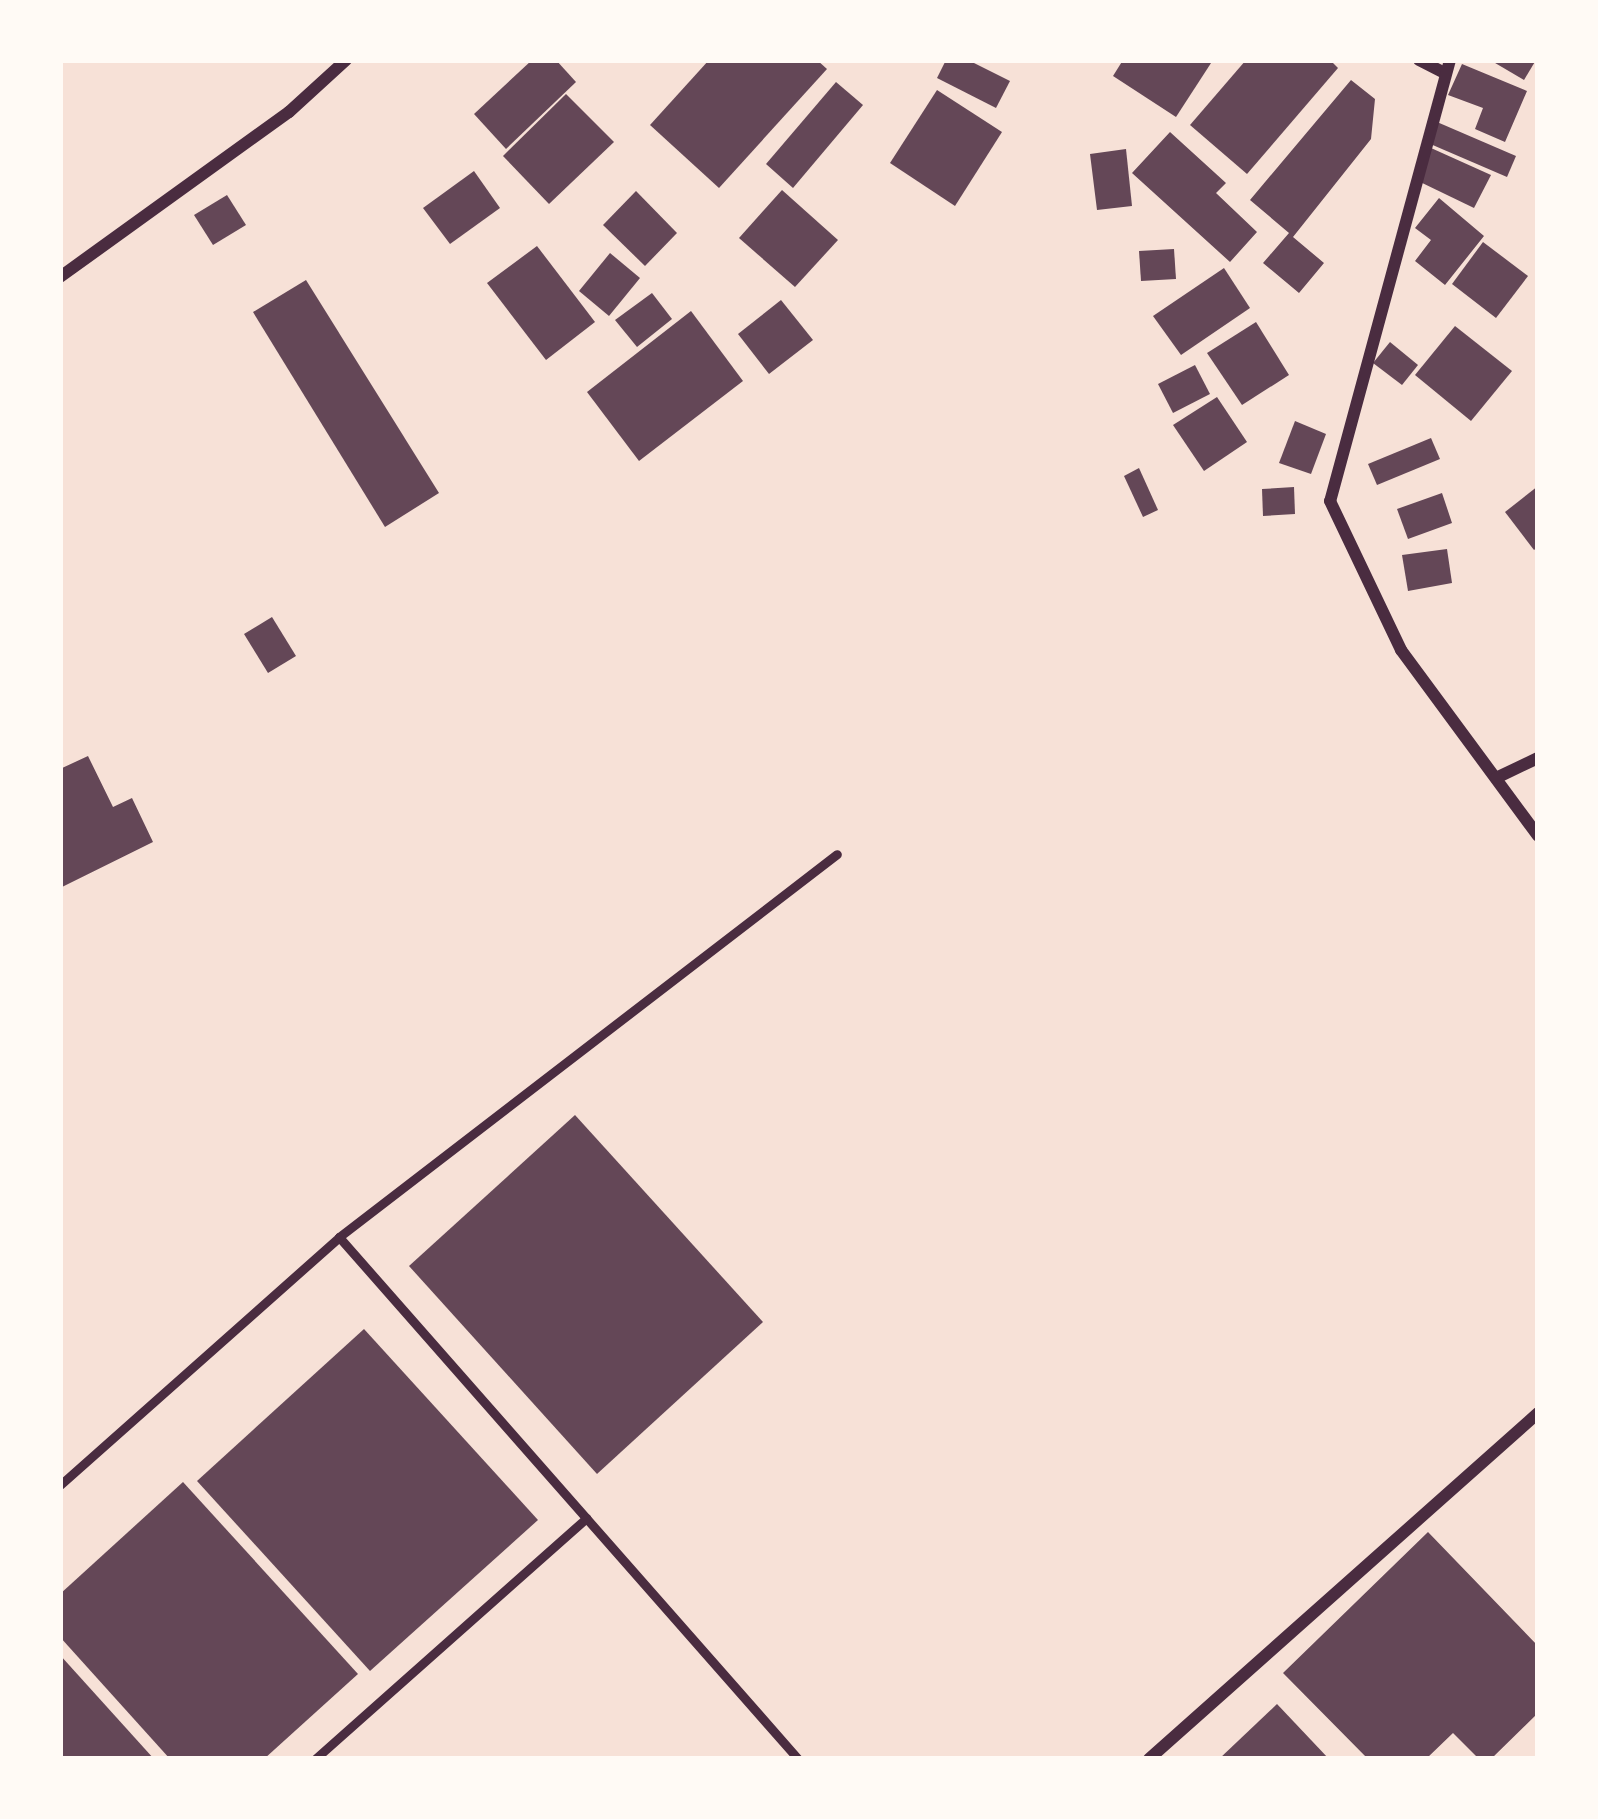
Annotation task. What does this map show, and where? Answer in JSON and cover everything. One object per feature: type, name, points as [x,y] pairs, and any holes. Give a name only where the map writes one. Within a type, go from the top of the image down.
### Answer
[{"type":"street","points":[[60,277],[289,112],[346,60]]},
{"type":"street","points":[[1419,60],[1447,66],[1330,501],[1400,650],[1538,836]]},
{"type":"street","points":[[1496,778],[1538,758]]},
{"type":"street","points":[[1149,1759],[1538,1413]]},
{"type":"lane","points":[[60,1485],[339,1237],[836,854]]},
{"type":"lane","points":[[339,1237],[798,1759]]},
{"type":"lane","points":[[316,1759],[586,1518]]},
{"type":"building","points":[[532,60],[556,60],[576,82],[506,149],[474,114]]},
{"type":"building","points":[[709,60],[817,60],[827,69],[719,188],[650,125]]},
{"type":"building","points":[[946,60],[968,60],[1010,81],[996,108],[937,78]]},
{"type":"building","points":[[1123,60],[1213,60],[1176,117],[1113,76]]},
{"type":"building","points":[[1246,60],[1330,60],[1338,68],[1247,174],[1190,125]]},
{"type":"building","points":[[1490,60],[1536,60],[1524,80]]},
{"type":"building","points":[[1462,64],[1527,91],[1505,142],[1475,129],[1483,108],[1448,95]]},
{"type":"building","points":[[1351,80],[1375,99],[1371,139],[1293,237],[1324,263],[1299,293],[1263,263],[1289,233],[1250,200]]},
{"type":"building","points":[[836,82],[863,105],[793,188],[766,164]]},
{"type":"building","points":[[937,90],[1002,132],[955,206],[890,163]]},
{"type":"building","points":[[566,94],[614,142],[549,204],[503,156]]},
{"type":"building","points":[[1437,122],[1516,156],[1507,177],[1428,143]]},
{"type":"building","points":[[1170,132],[1226,183],[1216,193],[1257,232],[1230,262],[1132,173]]},
{"type":"building","points":[[1431,148],[1491,175],[1474,208],[1416,180]]},
{"type":"building","points":[[1126,149],[1132,206],[1097,210],[1090,154]]},
{"type":"building","points":[[474,171],[500,208],[450,244],[423,208]]},
{"type":"building","points":[[782,190],[838,240],[795,287],[739,238]]},
{"type":"building","points":[[636,191],[677,233],[645,266],[603,225]]},
{"type":"building","points":[[227,195],[246,225],[213,245],[194,215]]},
{"type":"building","points":[[1439,198],[1484,236],[1445,285],[1415,261],[1431,240],[1415,228]]},
{"type":"building","points":[[1483,242],[1528,276],[1496,318],[1452,284]]},
{"type":"building","points":[[537,246],[595,322],[546,360],[487,283]]},
{"type":"building","points":[[1174,249],[1176,279],[1141,281],[1139,251]]},
{"type":"building","points":[[610,253],[640,278],[609,316],[579,291]]},
{"type":"building","points":[[1224,268],[1250,308],[1181,355],[1153,316]]},
{"type":"building","points":[[306,280],[439,493],[385,527],[253,312]]},
{"type":"building","points":[[652,293],[672,319],[637,347],[615,320]]},
{"type":"building","points":[[781,300],[813,340],[769,374],[738,334]]},
{"type":"building","points":[[691,311],[743,381],[639,461],[587,392]]},
{"type":"building","points":[[1256,322],[1289,375],[1242,405],[1207,353]]},
{"type":"building","points":[[1455,326],[1512,371],[1471,421],[1415,375]]},
{"type":"building","points":[[1390,342],[1418,365],[1402,385],[1373,363]]},
{"type":"building","points":[[1195,365],[1210,394],[1173,413],[1158,384]]},
{"type":"building","points":[[1217,397],[1247,442],[1204,471],[1173,425]]},
{"type":"building","points":[[1295,421],[1326,434],[1311,474],[1279,463]]},
{"type":"building","points":[[1431,438],[1440,459],[1377,485],[1368,464]]},
{"type":"building","points":[[1139,468],[1158,510],[1143,517],[1124,476]]},
{"type":"building","points":[[1538,486],[1538,547],[1534,550],[1505,512]]},
{"type":"building","points":[[1294,487],[1295,514],[1263,516],[1262,489]]},
{"type":"building","points":[[1442,493],[1452,523],[1408,539],[1397,509]]},
{"type":"building","points":[[1447,549],[1452,583],[1408,591],[1402,555]]},
{"type":"building","points":[[272,617],[296,656],[268,673],[244,634]]},
{"type":"building","points":[[88,756],[113,807],[132,798],[153,842],[60,888],[60,769]]},
{"type":"building","points":[[575,1115],[763,1322],[597,1474],[409,1266]]},
{"type":"building","points":[[364,1329],[538,1520],[370,1671],[197,1481]]},
{"type":"building","points":[[183,1482],[358,1674],[264,1759],[170,1759],[60,1637],[60,1594]]},
{"type":"building","points":[[1428,1532],[1538,1646],[1538,1713],[1491,1759],[1479,1759],[1453,1733],[1426,1759],[1368,1759],[1283,1673]]},
{"type":"building","points":[[60,1655],[154,1759],[60,1759]]},
{"type":"building","points":[[1277,1704],[1329,1759],[1219,1759]]}]
